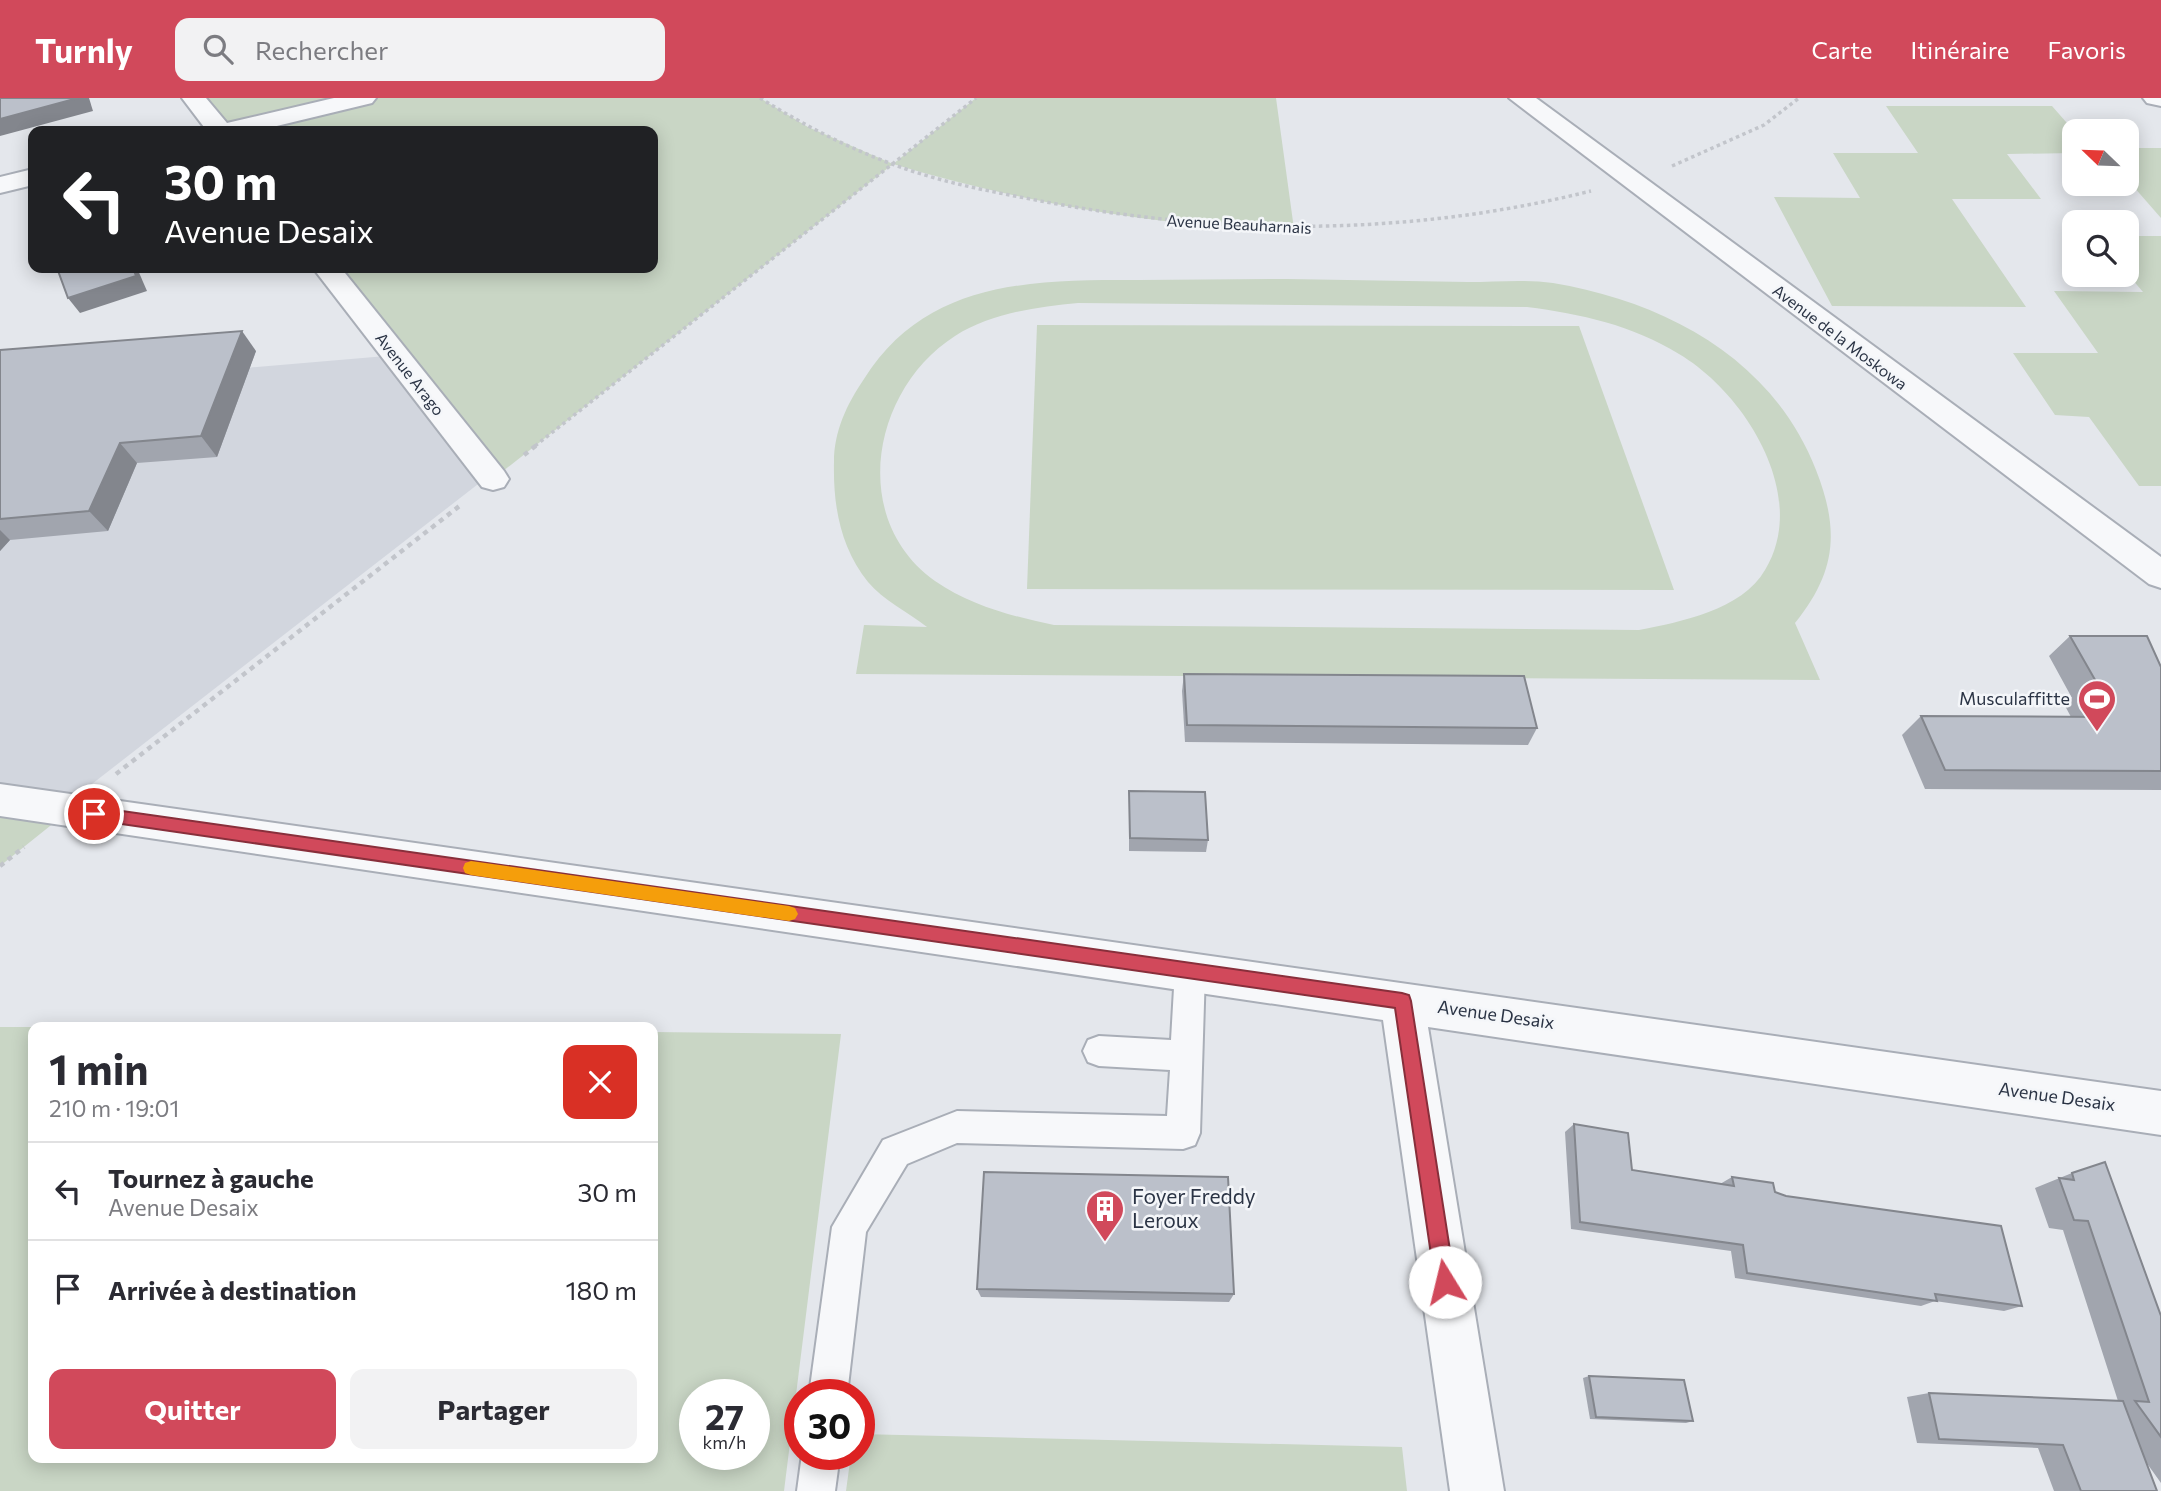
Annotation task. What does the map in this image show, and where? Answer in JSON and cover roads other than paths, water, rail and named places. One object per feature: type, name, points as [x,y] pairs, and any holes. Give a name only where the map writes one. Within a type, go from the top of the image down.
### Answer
[{"type":"street","points":[[194,98],[216,126]]},
{"type":"street","points":[[247,126],[364,98]]},
{"type":"street","name":"Avenue de la Moskowa","points":[[1521,98],[2161,575]]},
{"type":"street","points":[[2155,98],[2161,99]]},
{"type":"street","points":[[0,186],[28,178]]},
{"type":"street","name":"Avenue Arago","points":[[331,273],[493,480]]},
{"type":"street","name":"Avenue Desaix","points":[[0,800],[2161,1113]]},
{"type":"street","points":[[1402,1001],[1477,1491]]},
{"type":"lane","points":[[830,1379],[849,1227],[895,1152],[957,1127],[1183,1133],[1191,971]]},
{"type":"lane","points":[[1099,1051],[1187,1056]]},
{"type":"lane","points":[[816,1491],[819,1470]]},
{"type":"place","name":"Musculaffitte","points":[[2097,733]]},
{"type":"place","name":"Foyer Freddy Leroux","points":[[1105,1243]]}]
